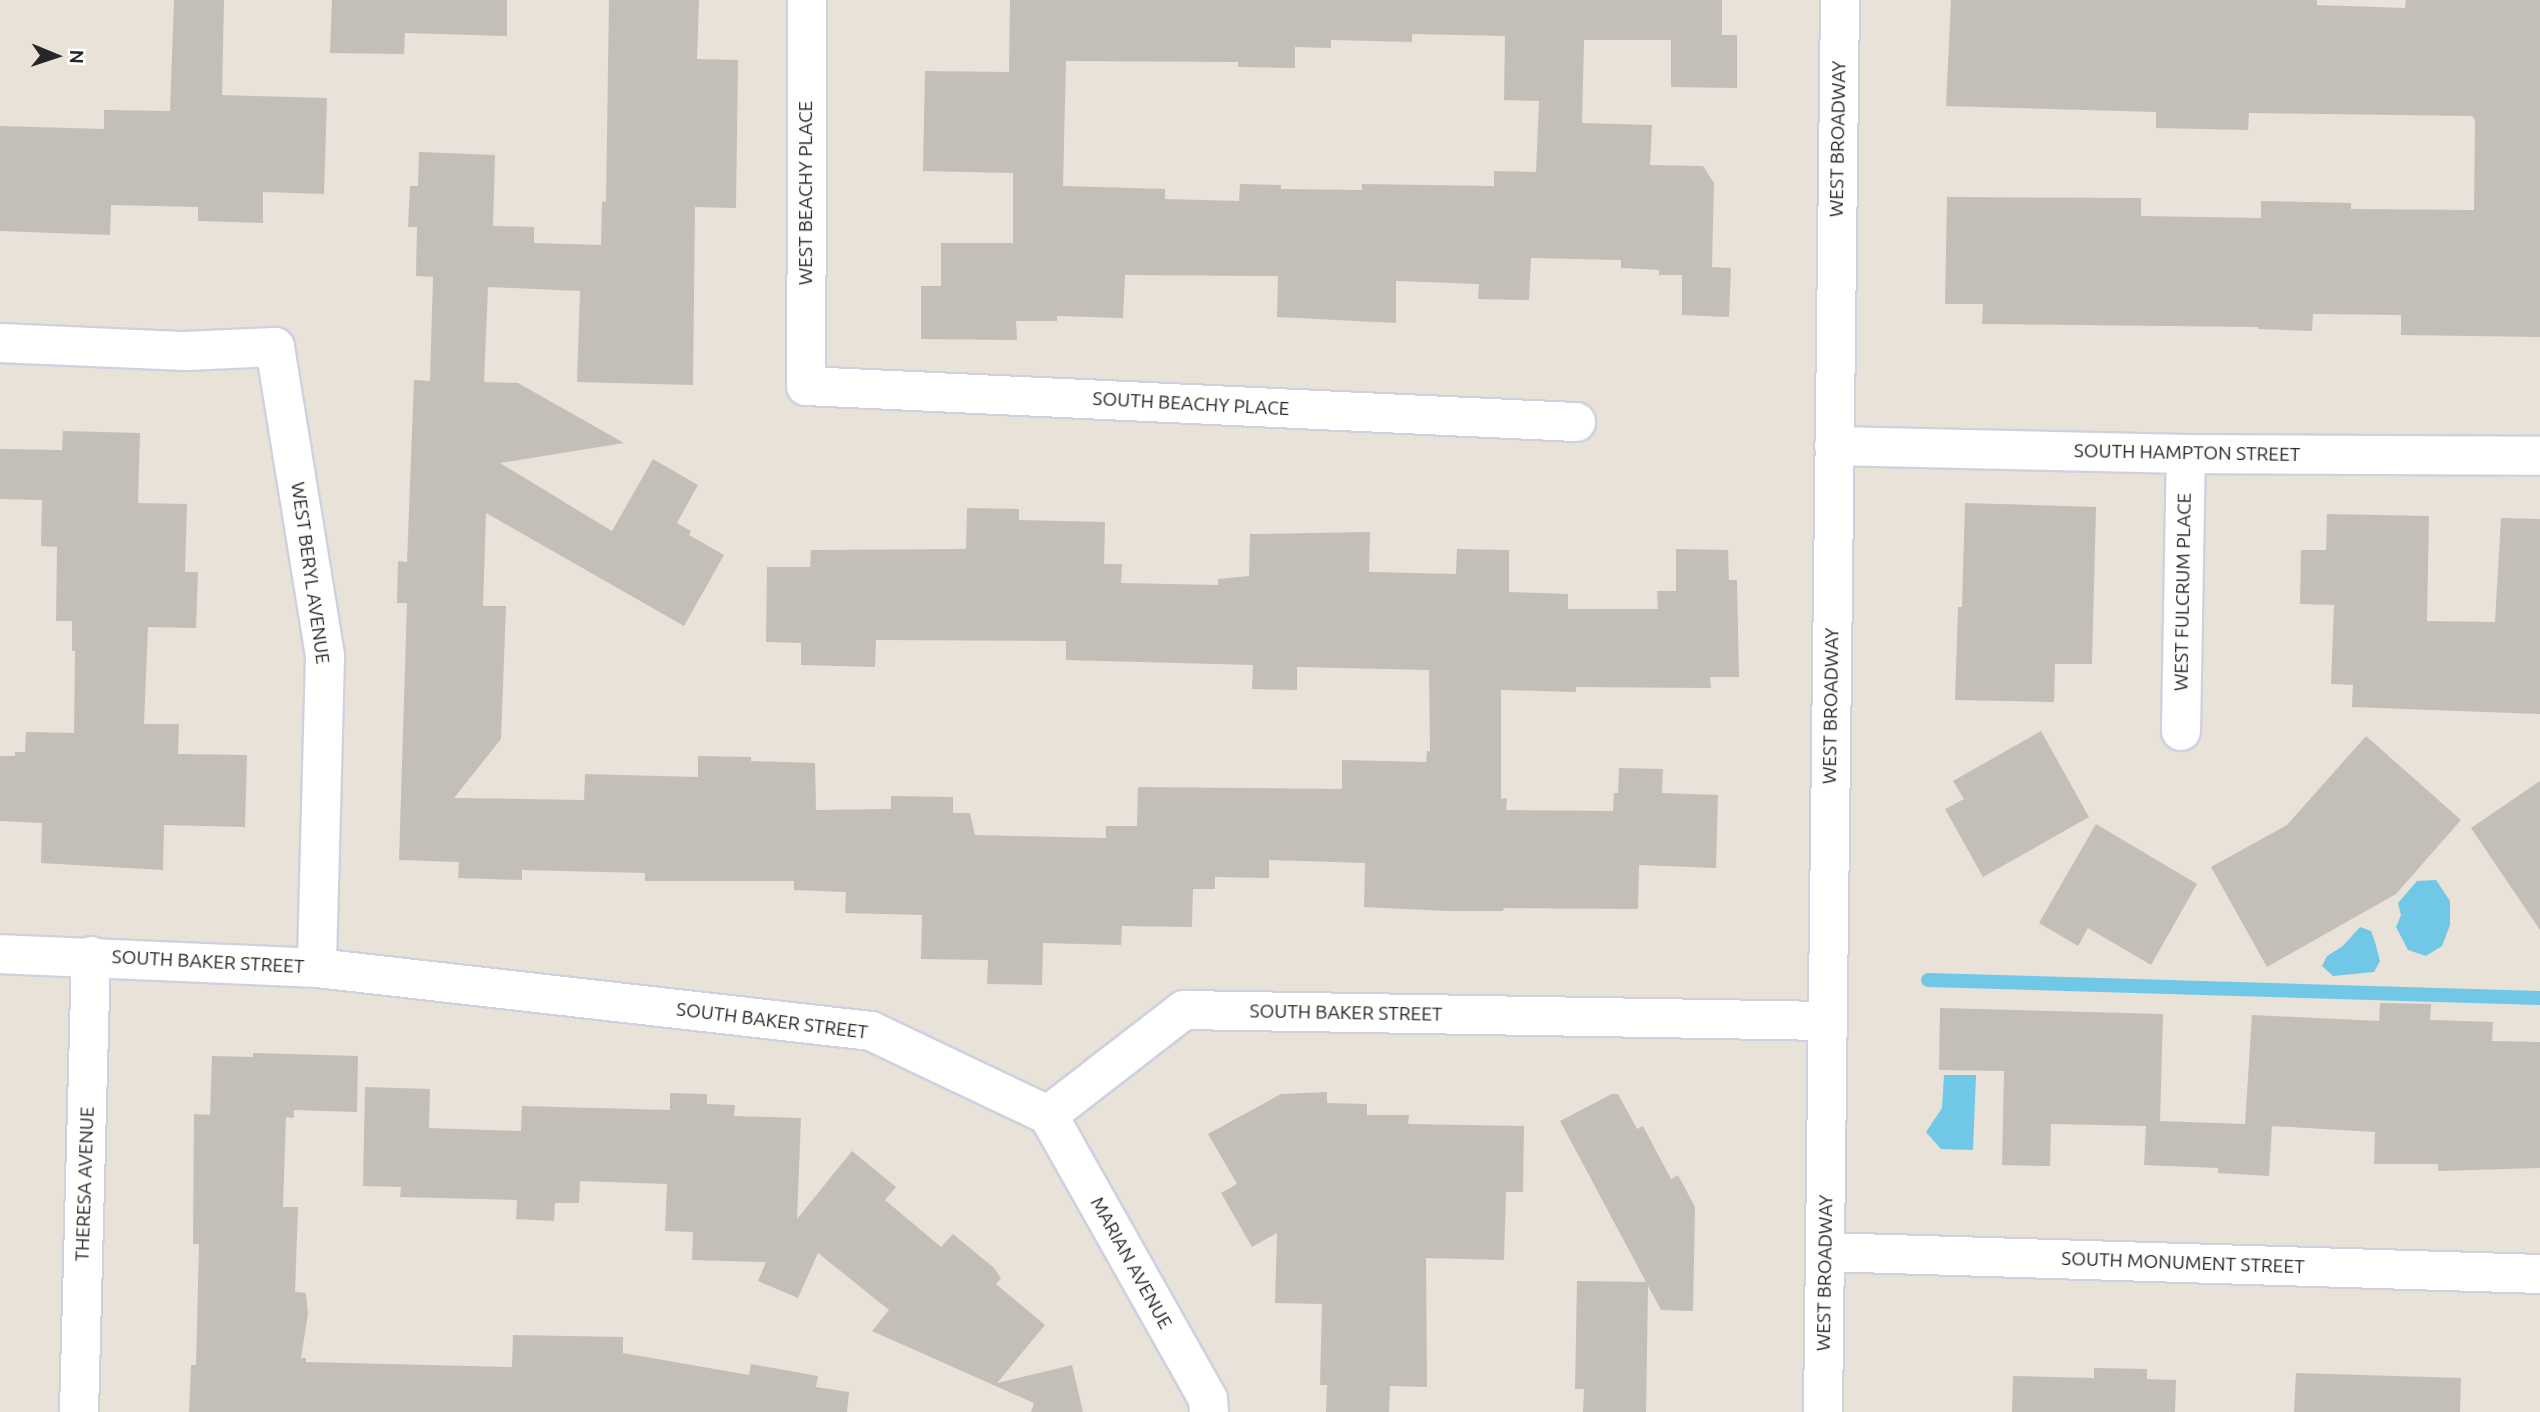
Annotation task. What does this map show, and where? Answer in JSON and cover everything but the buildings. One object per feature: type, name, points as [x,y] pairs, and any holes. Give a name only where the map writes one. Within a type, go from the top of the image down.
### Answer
[{"type":"street","name":"WEST BEACHY PLACE","points":[[806,386],[807,0]]},
{"type":"street","name":"WEST BROADWAY","points":[[1823,1412],[1840,0]]},
{"type":"street","name":"WEST BERYL AVENUE","points":[[0,343],[186,351],[275,347],[325,656],[317,968]]},
{"type":"street","name":"SOUTH BEACHY PLACE","points":[[806,386],[1576,422]]},
{"type":"street","name":"SOUTH HAMPTON STREET","points":[[1834,446],[2186,454],[2540,456]]},
{"type":"street","name":"WEST FULCRUM PLACE","points":[[2181,731],[2186,454]]},
{"type":"street","name":"SOUTH BAKER STREET","points":[[0,954],[317,968],[871,1031],[1048,1115],[1184,1010],[1828,1021]]},
{"type":"street","name":"THERESA AVENUE","points":[[79,1412],[91,956]]},
{"type":"street","name":"MARIAN AVENUE","points":[[1048,1115],[1208,1399],[1209,1412]]},
{"type":"street","name":"SOUTH MONUMENT STREET","points":[[1825,1252],[2540,1274]]},
{"type":"water","points":[[2436,880],[2450,901],[2450,925],[2442,946],[2426,956],[2408,950],[2396,927],[2401,915],[2398,903],[2417,881]]},
{"type":"water","points":[[2360,927],[2371,931],[2375,942],[2380,961],[2374,972],[2333,976],[2322,966],[2327,956],[2343,946]]},
{"type":"water","points":[[1944,1075],[1976,1075],[1973,1150],[1941,1149],[1926,1132],[1942,1108]]},
{"type":"waterway","points":[[1928,980],[2540,998]]}]
